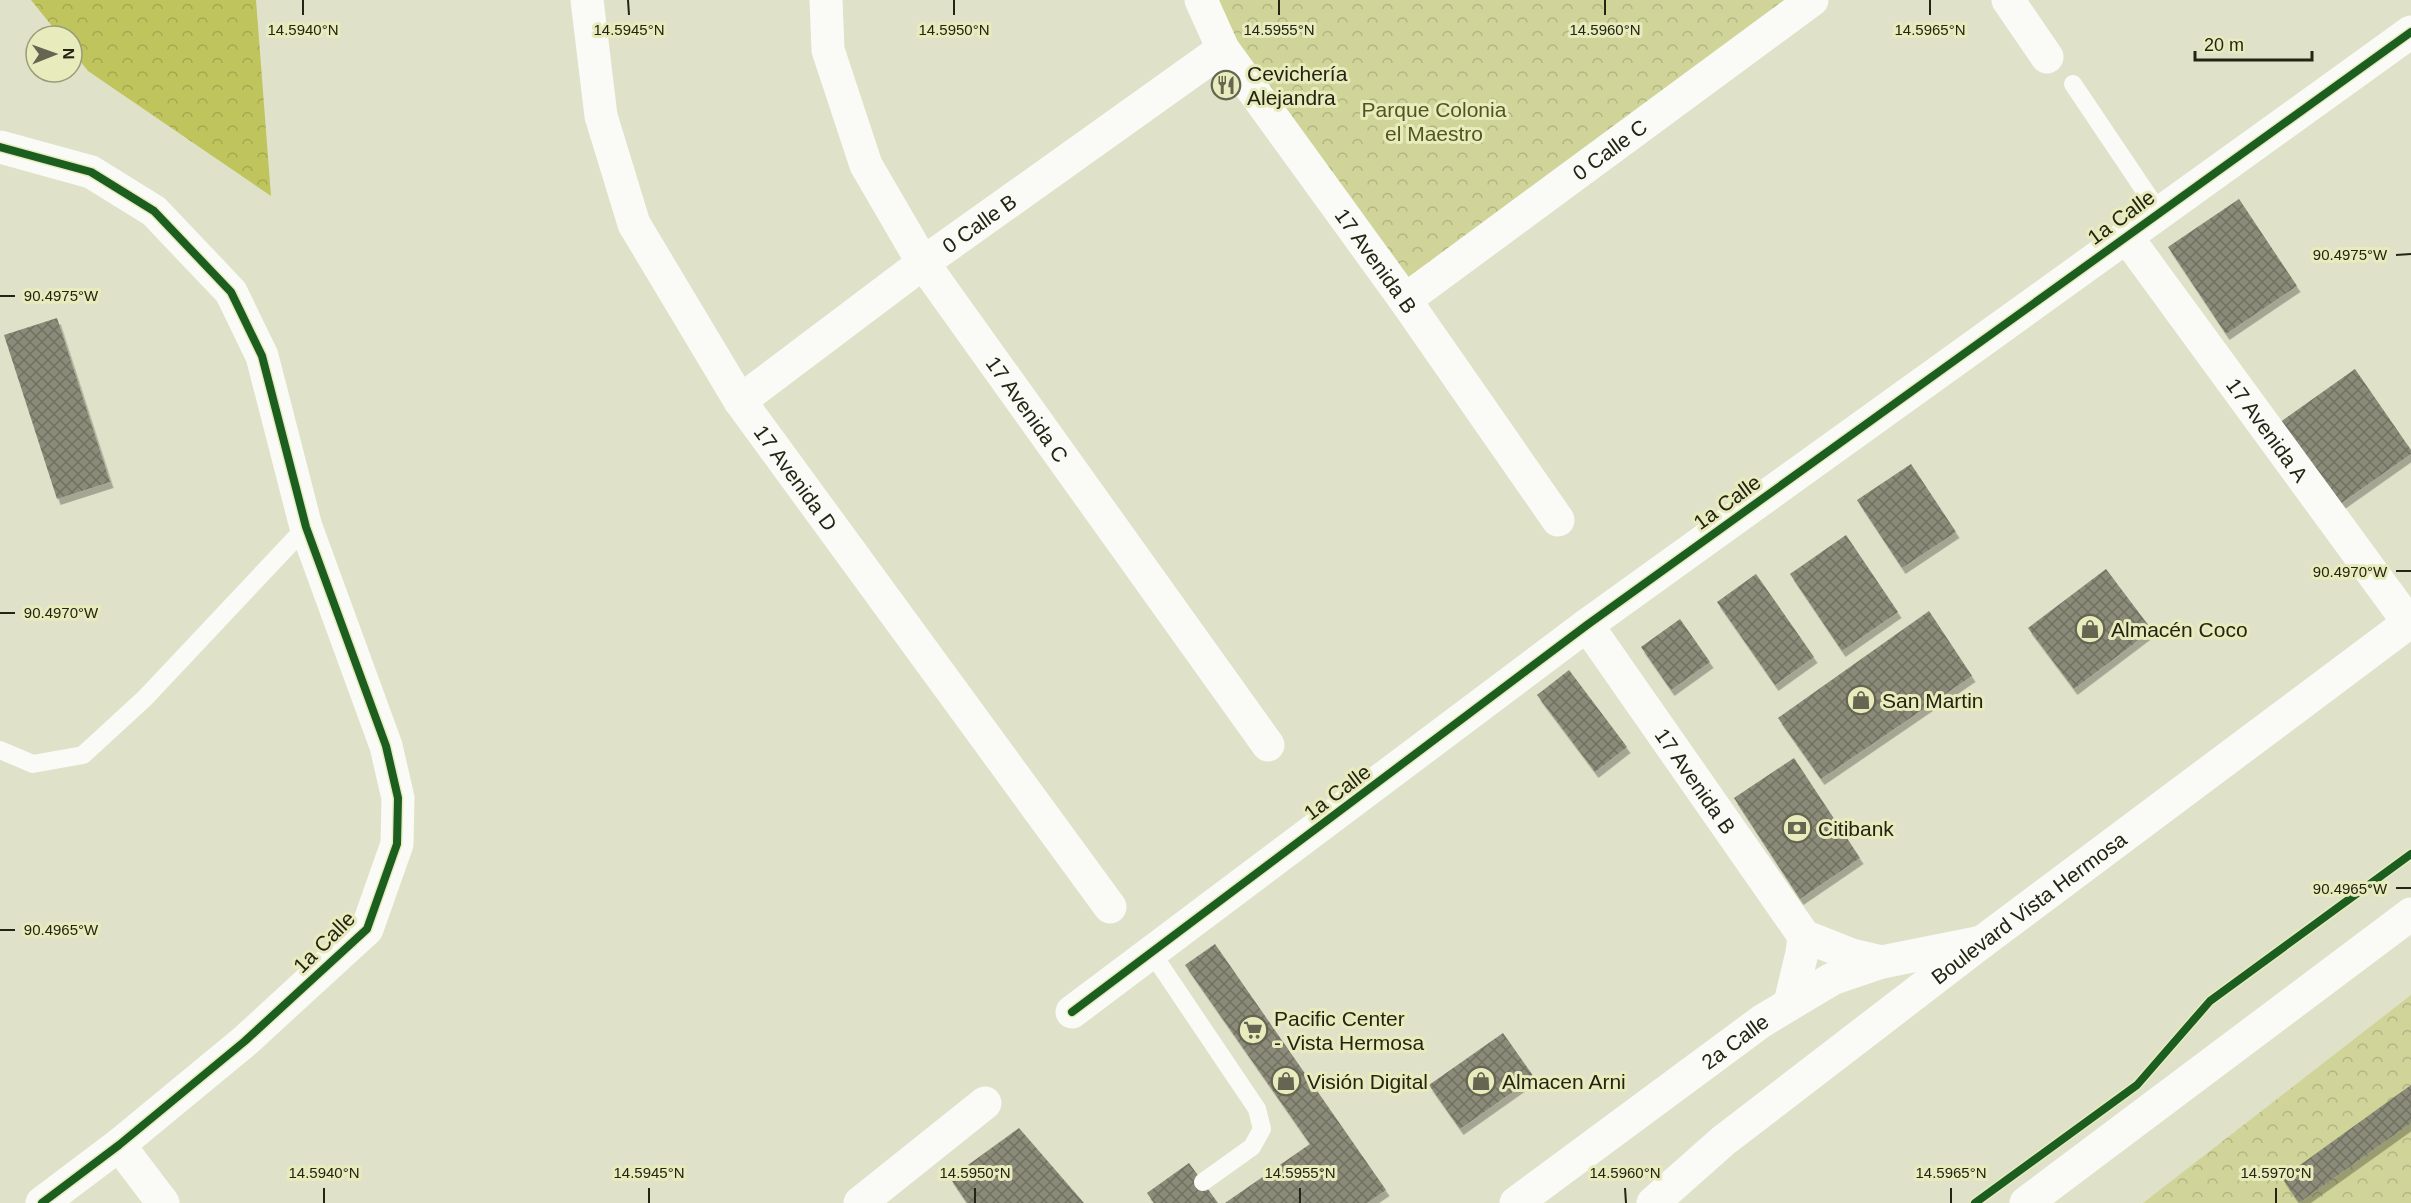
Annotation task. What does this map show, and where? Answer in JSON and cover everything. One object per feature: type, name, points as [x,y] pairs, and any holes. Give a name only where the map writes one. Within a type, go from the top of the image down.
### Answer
[{"type":"street","name":"17 Avenida D","points":[[588,0],[601,116],[634,224],[740,401],[1110,907]]},
{"type":"street","name":"17 Avenida C","points":[[826,0],[828,50],[866,165],[923,262],[1268,745]]},
{"type":"street","name":"17 Avenida B","points":[[1202,0],[1223,49],[1405,300],[1558,519]]},
{"type":"street","name":"0 Calle C","points":[[1405,300],[1812,0]]},
{"type":"street","points":[[2008,0],[2047,57]]},
{"type":"street","name":"1a Calle","points":[[1072,1011],[1587,626],[2411,32]]},
{"type":"street","name":"0 Calle B","points":[[740,401],[923,262],[1223,49]]},
{"type":"street","name":"1a Calle","points":[[0,147],[91,172],[154,211],[231,292],[262,356],[306,527],[386,746],[398,798],[397,844],[367,929],[245,1041],[119,1145],[42,1203]]},
{"type":"street","name":"17 Avenida A","points":[[2126,236],[2410,622]]},
{"type":"street","name":"Boulevard Vista Hermosa","points":[[1653,1203],[1723,1141],[1982,942],[2410,622]]},
{"type":"street","name":"17 Avenida B","points":[[1587,626],[1804,936]]},
{"type":"street","points":[[2026,1203],[2411,914]]},
{"type":"street","points":[[1790,1003],[1804,936],[1852,956],[1882,962]]},
{"type":"street","name":"2a Calle","points":[[1516,1203],[1762,1021],[1832,979],[1882,962],[1982,942]]},
{"type":"street","points":[[860,1203],[985,1103]]},
{"type":"street","points":[[1669,1203],[1723,1141]]},
{"type":"street","points":[[119,1145],[163,1203]]},
{"type":"lane","points":[[2073,84],[2159,212]]},
{"type":"lane","points":[[0,750],[33,764],[83,755],[145,698],[306,527]]},
{"type":"lane","points":[[1152,953],[1257,1109],[1262,1129],[1252,1147],[1203,1182]]},
{"type":"green space","points":[[31,0],[256,0],[271,196],[88,71],[84,66],[84,24],[50,24]]},
{"type":"green space","name":"Parque Colonia el Maestro","points":[[1209,0],[1797,0],[1407,291]]},
{"type":"green space","points":[[2411,995],[2411,1203],[2143,1203]]},
{"type":"building","points":[[2239,199],[2297,286],[2226,334],[2168,247]]},
{"type":"building","points":[[57,318],[110,482],[57,499],[4,335]]},
{"type":"building","points":[[2355,369],[2411,450],[2411,454],[2333,509],[2276,425]]},
{"type":"building","points":[[1911,464],[1956,532],[1902,568],[1857,500]]},
{"type":"building","points":[[1846,535],[1898,612],[1842,651],[1790,574]]},
{"type":"building","name":"Almacén Coco","points":[[2106,569],[2152,630],[2074,689],[2028,628]]},
{"type":"building","points":[[1756,574],[1814,657],[1775,685],[1717,602]]},
{"type":"building","points":[[1929,611],[1972,676],[1821,779],[1778,718]]},
{"type":"building","points":[[1680,619],[1710,662],[1671,690],[1641,647]]},
{"type":"building","points":[[1569,670],[1627,747],[1595,772],[1537,695]]},
{"type":"building","name":"Citibank","points":[[1794,758],[1860,858],[1800,899],[1734,798]]},
{"type":"building","name":"Pacific Center - Vista Hermosa","points":[[1215,944],[1386,1190],[1367,1203],[1225,1203],[1310,1144],[1185,965]]},
{"type":"building","name":"Almacen Arni","points":[[1503,1033],[1534,1077],[1460,1129],[1429,1085]]},
{"type":"building","points":[[2411,1085],[2411,1123],[2299,1203],[2282,1178]]},
{"type":"building","points":[[1019,1128],[1084,1203],[967,1203],[950,1178]]},
{"type":"building","points":[[1189,1163],[1218,1203],[1154,1203],[1147,1193]]},
{"type":"cycle path","points":[[1072,1012],[1587,625],[2411,32]]},
{"type":"cycle path","points":[[0,147],[91,172],[154,211],[231,292],[262,356],[306,527],[386,746],[398,798],[397,844],[367,929],[245,1041],[119,1145],[42,1203]]},
{"type":"cycle path","points":[[1975,1203],[2137,1085],[2210,1001],[2411,854]]},
{"type":"place","name":"Cevichería Alejandra","points":[[1226,85]]},
{"type":"place","name":"Almacén Coco","points":[[2090,629]]},
{"type":"place","name":"San Martin","points":[[1861,700]]},
{"type":"place","name":"Citibank","points":[[1797,828]]},
{"type":"place","name":"Pacific Center - Vista Hermosa","points":[[1253,1030]]},
{"type":"place","name":"Visión Digital","points":[[1286,1081]]},
{"type":"place","name":"Almacen Arni","points":[[1481,1081]]}]
